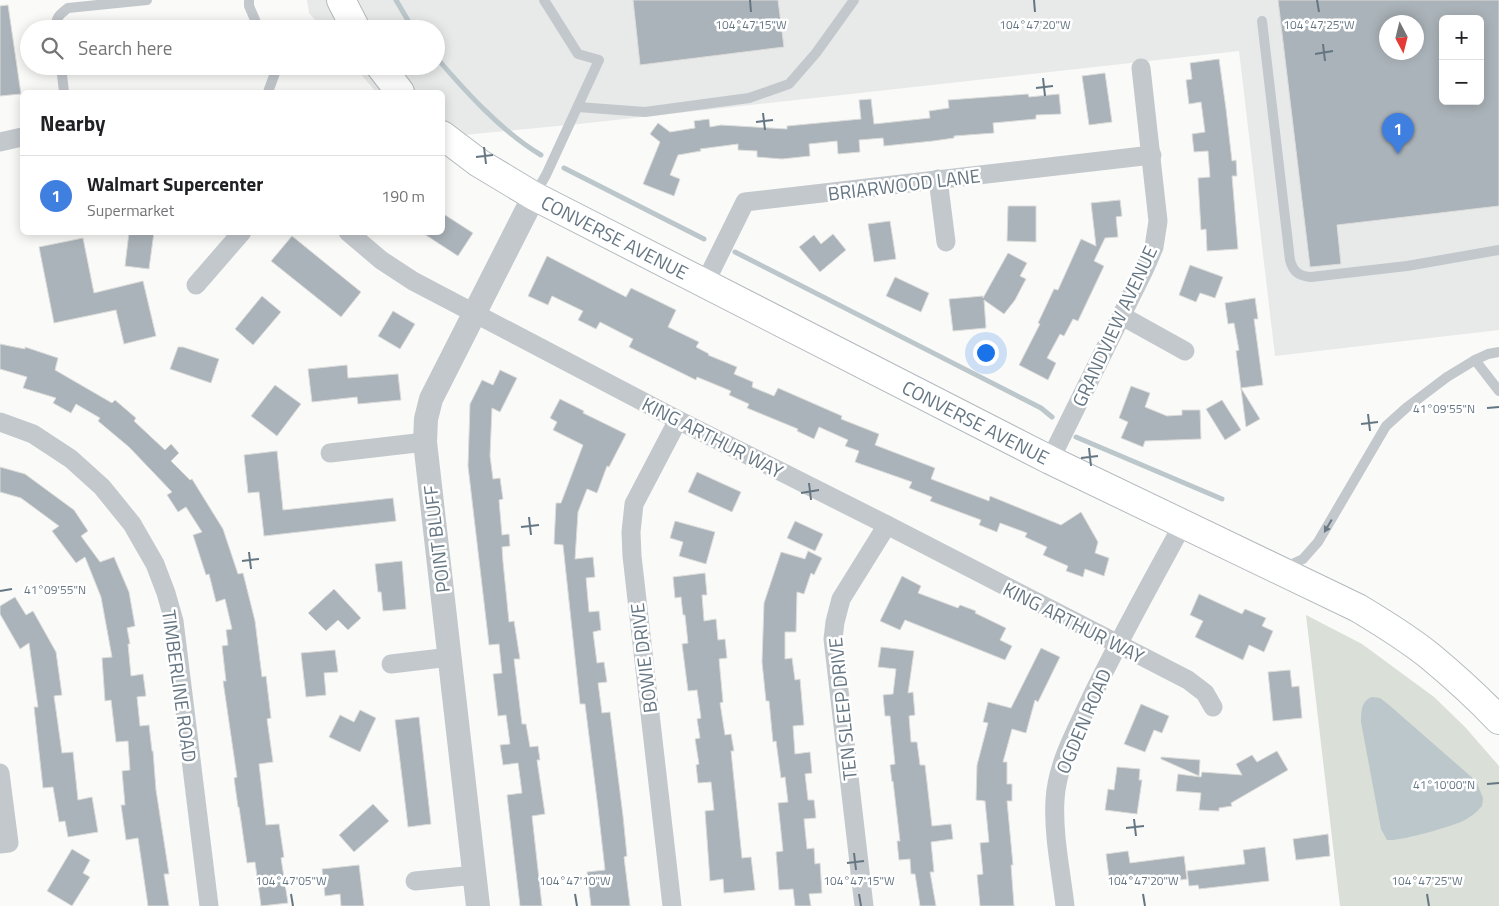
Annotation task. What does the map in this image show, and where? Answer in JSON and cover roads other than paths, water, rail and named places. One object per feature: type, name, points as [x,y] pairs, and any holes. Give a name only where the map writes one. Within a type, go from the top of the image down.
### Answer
[{"type":"main road","points":[[341,0],[351,20]]},
{"type":"main road","points":[[387,75],[398,90]]},
{"type":"main road","name":"CONVERSE AVENUE","points":[[445,137],[479,163],[534,196],[1050,460],[1358,608],[1430,656],[1475,695],[1499,720]]},
{"type":"street","name":"GRANDVIEW AVENUE","points":[[1050,460],[1122,316],[1154,247],[1158,221],[1142,68]]},
{"type":"street","points":[[0,142],[20,137]]},
{"type":"street","name":"BRIARWOOD LANE","points":[[705,283],[745,202],[1152,156]]},
{"type":"street","points":[[938,179],[946,242]]},
{"type":"street","name":"POINT BLUFF","points":[[478,906],[425,442],[426,419],[431,399],[534,196]]},
{"type":"street","points":[[196,285],[239,235]]},
{"type":"street","name":"KING ARTHUR WAY","points":[[352,235],[381,260],[413,281],[473,314],[1188,680],[1205,693],[1213,707]]},
{"type":"street","points":[[1122,316],[1185,351]]},
{"type":"street","name":"BOWIE DRIVE","points":[[672,906],[632,556],[631,532],[634,504],[678,420]]},
{"type":"street","name":"TIMBERLINE ROAD","points":[[0,422],[33,434],[71,459],[102,487],[132,524],[155,564],[174,621],[209,906]]},
{"type":"street","points":[[330,453],[425,442]]},
{"type":"street","name":"OGDEN ROAD","points":[[1065,906],[1056,827],[1055,800],[1059,774],[1071,740],[1117,645],[1182,524]]},
{"type":"street","name":"TEN SLEEP DRIVE","points":[[864,906],[833,639],[835,622],[842,599],[887,525]]},
{"type":"street","points":[[391,664],[450,657]]},
{"type":"street","points":[[0,773],[5,843]]},
{"type":"street","points":[[416,882],[475,875]]},
{"type":"lane","points":[[57,20],[59,14],[68,8],[147,0]]},
{"type":"lane","points":[[249,0],[249,6],[255,20]]},
{"type":"lane","points":[[534,196],[546,175],[599,60],[578,54],[544,0]]},
{"type":"lane","points":[[578,107],[645,112],[750,98],[789,84],[816,53],[854,0]]},
{"type":"lane","points":[[1262,21],[1290,260],[1298,275],[1311,277],[1407,266],[1499,250]]},
{"type":"lane","points":[[62,75],[64,90]]},
{"type":"lane","points":[[269,90],[274,75]]},
{"type":"lane","points":[[1279,570],[1303,559],[1318,542],[1386,426],[1406,408],[1447,377],[1475,360],[1488,354],[1499,352]]},
{"type":"lane","points":[[1475,360],[1499,391]]},
{"type":"waterway","points":[[396,0],[408,20]]},
{"type":"waterway","points":[[445,67],[498,123],[526,146],[541,155]]},
{"type":"waterway","points":[[564,168],[704,239]]},
{"type":"waterway","points":[[735,252],[1041,408],[1052,417]]},
{"type":"waterway","points":[[1076,437],[1222,499]]},
{"type":"place","name":"Walmart Supercenter","points":[[1398,154]]}]
